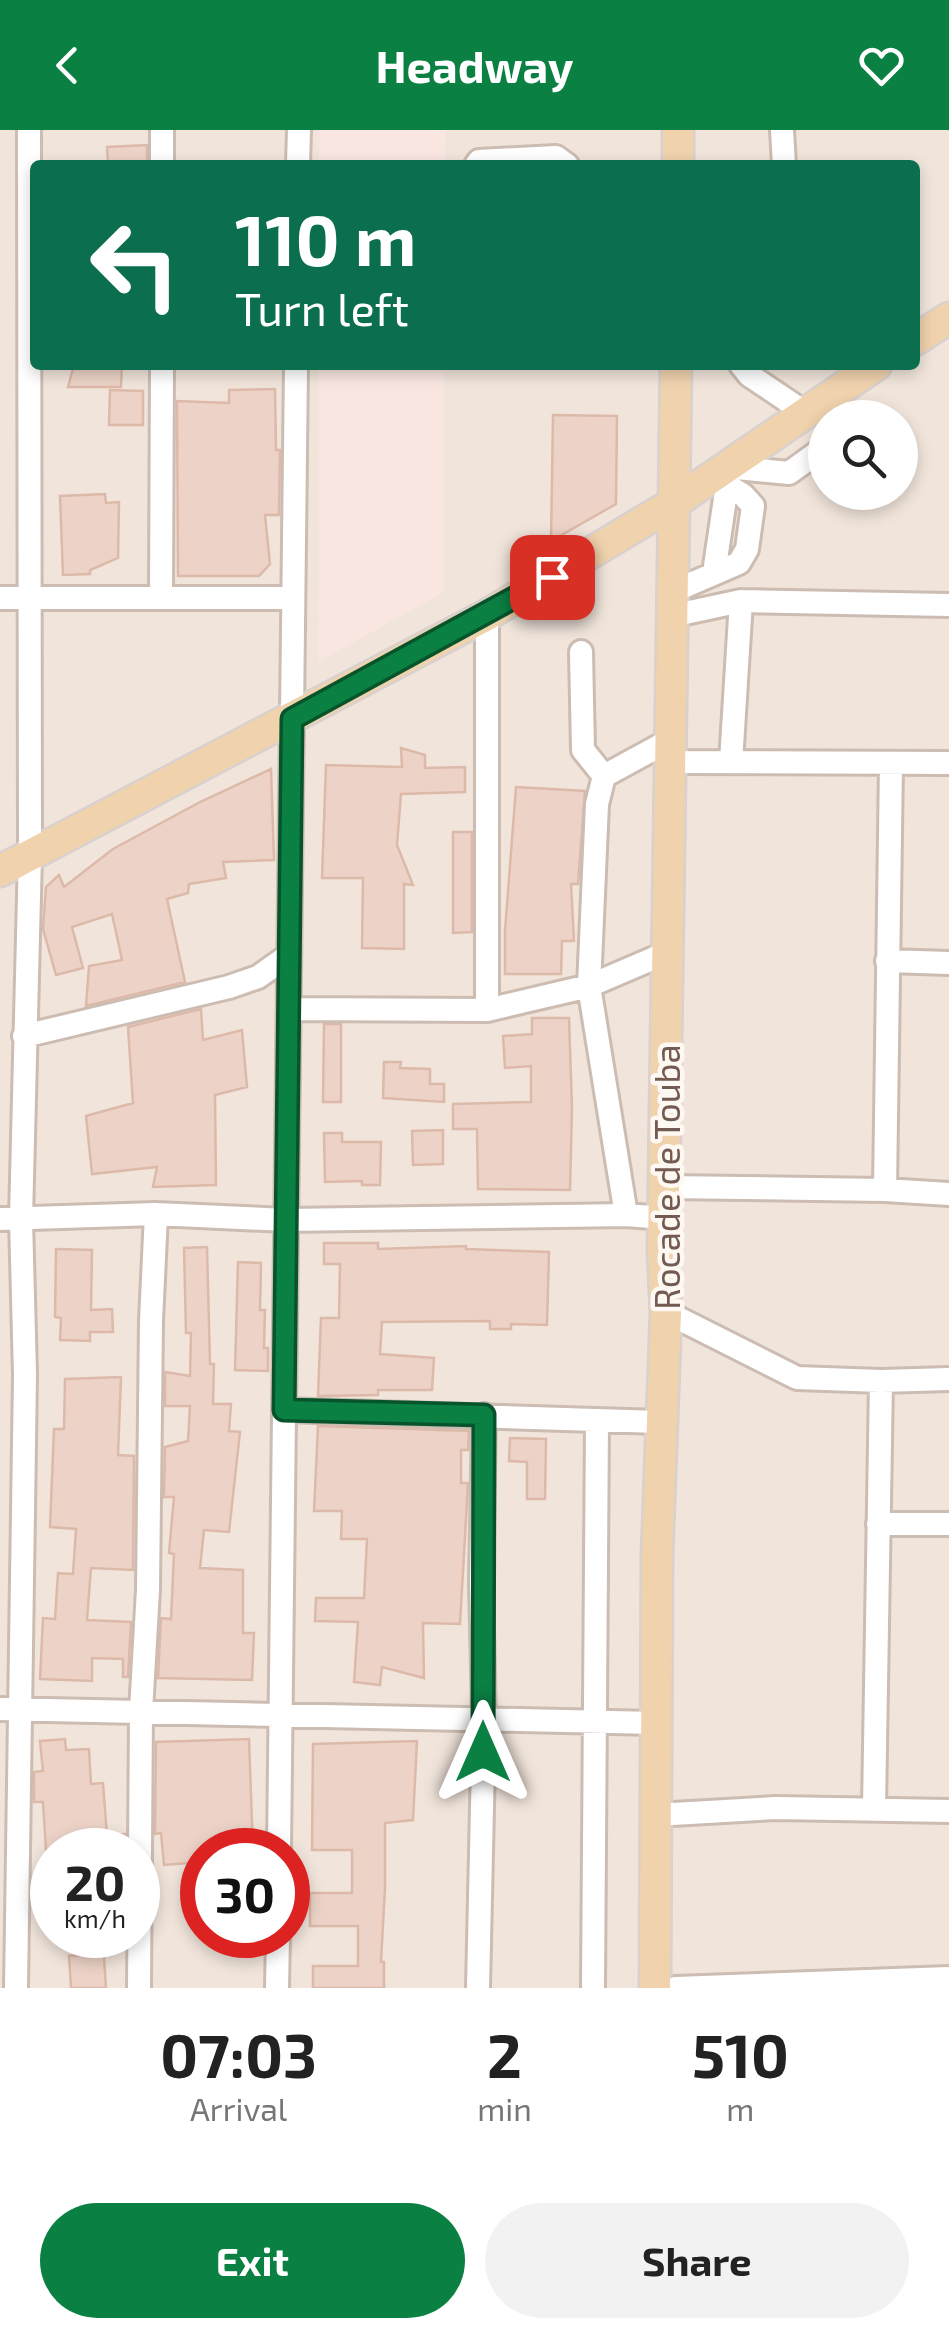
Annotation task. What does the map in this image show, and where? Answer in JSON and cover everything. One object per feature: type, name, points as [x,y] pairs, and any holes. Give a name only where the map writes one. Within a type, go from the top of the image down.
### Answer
[{"type":"main road","points":[[678,130],[678,160]]},
{"type":"main road","points":[[920,334],[949,318]]},
{"type":"main road","name":"Rocade de Touba","points":[[655,1988],[676,370]]},
{"type":"main road","points":[[833,400],[870,370]]},
{"type":"main road","points":[[0,871],[487,615],[722,476],[808,418]]},
{"type":"street","points":[[16,1988],[10,1708],[25,1376],[11,1218],[24,1036],[30,856],[29,130]]},
{"type":"street","points":[[162,130],[162,160]]},
{"type":"street","points":[[298,130],[298,160]]},
{"type":"street","points":[[782,130],[784,160]]},
{"type":"street","points":[[505,160],[559,160]]},
{"type":"street","points":[[162,370],[162,597]]},
{"type":"street","points":[[279,1828],[296,370]]},
{"type":"street","points":[[745,370],[808,401]]},
{"type":"street","points":[[672,604],[714,574],[722,476],[789,473],[808,459]]},
{"type":"street","points":[[0,598],[293,598]]},
{"type":"street","points":[[731,762],[741,602]]},
{"type":"street","points":[[672,604],[949,605]]},
{"type":"street","points":[[487,615],[487,1010]]},
{"type":"street","points":[[581,652],[583,750],[604,776]]},
{"type":"street","points":[[604,776],[672,750],[731,762],[949,763]]},
{"type":"street","points":[[885,1190],[891,763]]},
{"type":"street","points":[[604,776],[598,804],[589,986],[626,1215]]},
{"type":"street","points":[[288,1008],[487,1010],[589,986],[666,953]]},
{"type":"street","points":[[24,1036],[229,987],[258,978],[289,955]]},
{"type":"street","points":[[887,961],[949,962]]},
{"type":"street","points":[[665,1186],[949,1194]]},
{"type":"street","points":[[11,1218],[156,1214],[286,1220],[626,1215],[664,1218]]},
{"type":"street","points":[[139,1988],[141,1710],[148,1590],[156,1214]]},
{"type":"street","points":[[666,1312],[797,1378],[949,1379]]},
{"type":"street","points":[[874,1808],[881,1381]]},
{"type":"street","points":[[284,1410],[660,1422]]},
{"type":"street","points":[[478,1988],[484,1717],[484,1415]]},
{"type":"street","points":[[594,1988],[597,1420]]},
{"type":"street","points":[[878,1524],[949,1524]]},
{"type":"street","points":[[10,1708],[656,1723]]},
{"type":"street","points":[[655,1816],[776,1808],[949,1811]]},
{"type":"street","points":[[277,1988],[278,1958]]},
{"type":"street","points":[[676,1988],[923,1983],[949,1978]]},
{"type":"shaded area","points":[[0,130],[949,130],[949,1988],[0,1988]]},
{"type":"shaded area","points":[[319,130],[445,130],[445,160],[319,160]]},
{"type":"shaded area","points":[[319,370],[444,370],[444,592],[318,662]]},
{"type":"building","points":[[147,145],[147,160],[108,160],[107,147]]},
{"type":"building","points":[[73,370],[122,370],[121,387],[68,387]]},
{"type":"building","points":[[275,389],[276,450],[280,450],[279,515],[265,515],[270,564],[259,576],[178,576],[177,401],[229,403],[229,390]]},
{"type":"building","points":[[110,390],[143,391],[143,425],[109,425]]},
{"type":"building","points":[[553,415],[617,416],[616,504],[551,541]]},
{"type":"building","points":[[105,494],[106,503],[119,502],[118,558],[90,570],[90,574],[63,575],[60,496]]},
{"type":"building","points":[[401,748],[425,755],[425,768],[465,767],[465,792],[401,794],[397,845],[413,885],[404,884],[404,949],[362,948],[363,878],[322,878],[326,765],[402,767]]},
{"type":"building","points":[[271,769],[274,860],[223,862],[226,878],[189,884],[188,893],[167,899],[185,982],[86,1006],[89,966],[122,960],[112,914],[72,927],[83,968],[56,975],[43,929],[46,887],[59,875],[64,887],[113,849]]},
{"type":"building","points":[[516,787],[585,791],[578,884],[571,884],[574,941],[562,941],[561,974],[505,974]]},
{"type":"building","points":[[453,832],[472,832],[472,932],[453,933]]},
{"type":"building","points":[[201,1009],[203,1040],[242,1030],[247,1087],[215,1095],[216,1185],[153,1187],[157,1167],[92,1174],[86,1116],[133,1103],[128,1027]]},
{"type":"building","points":[[532,1018],[569,1018],[570,1190],[478,1189],[477,1129],[453,1129],[453,1104],[531,1102],[531,1066],[505,1068],[503,1036],[532,1034]]},
{"type":"building","points":[[324,1024],[341,1024],[341,1102],[323,1102]]},
{"type":"building","points":[[384,1062],[401,1062],[400,1068],[430,1069],[430,1084],[444,1084],[444,1102],[383,1098]]},
{"type":"building","points":[[443,1130],[443,1164],[413,1165],[412,1131]]},
{"type":"building","points":[[324,1133],[342,1133],[342,1142],[381,1142],[380,1185],[362,1185],[362,1181],[325,1182]]},
{"type":"building","points":[[324,1243],[378,1243],[378,1249],[466,1246],[549,1252],[547,1325],[511,1324],[511,1329],[490,1329],[490,1321],[382,1322],[380,1354],[434,1358],[432,1390],[318,1396],[321,1318],[339,1318],[340,1264],[324,1264]]},
{"type":"building","points":[[207,1247],[213,1404],[231,1404],[229,1431],[240,1432],[229,1532],[204,1530],[200,1568],[243,1570],[243,1633],[254,1633],[252,1680],[158,1678],[161,1618],[171,1619],[174,1554],[169,1553],[174,1497],[164,1497],[165,1447],[188,1441],[190,1406],[165,1406],[165,1372],[190,1376],[191,1333],[186,1333],[184,1248]]},
{"type":"building","points":[[56,1249],[92,1250],[91,1310],[112,1309],[113,1332],[90,1332],[90,1341],[60,1340],[61,1318],[55,1317]]},
{"type":"building","points":[[238,1262],[261,1263],[260,1310],[265,1310],[268,1371],[235,1370]]},
{"type":"building","points":[[121,1377],[118,1455],[134,1456],[133,1570],[91,1568],[87,1620],[131,1622],[128,1677],[123,1677],[123,1659],[92,1658],[92,1681],[40,1679],[43,1618],[55,1619],[58,1573],[73,1574],[76,1529],[50,1527],[54,1429],[64,1429],[65,1379]]},
{"type":"building","points":[[318,1426],[469,1431],[468,1450],[461,1450],[461,1483],[468,1483],[460,1624],[423,1623],[424,1678],[382,1667],[380,1685],[354,1682],[358,1622],[315,1621],[316,1598],[364,1598],[367,1539],[341,1539],[342,1511],[314,1511]]},
{"type":"building","points":[[510,1438],[546,1439],[545,1499],[527,1499],[527,1462],[509,1461]]},
{"type":"building","points":[[65,1739],[66,1750],[89,1749],[91,1784],[103,1783],[106,1828],[45,1828],[43,1802],[34,1802],[34,1772],[43,1771],[40,1741]]},
{"type":"building","points":[[249,1739],[252,1828],[180,1828],[180,1864],[164,1865],[160,1828],[155,1828],[156,1742]]},
{"type":"building","points":[[417,1741],[413,1820],[385,1823],[381,1962],[384,1988],[313,1988],[313,1966],[358,1966],[358,1926],[310,1926],[310,1893],[352,1893],[352,1850],[312,1850],[313,1744]]},
{"type":"building","points":[[69,1958],[104,1958],[106,1988],[71,1988]]},
{"type":"route","points":[[483,1752],[484,1415],[284,1410],[292,719],[552,577]]}]
